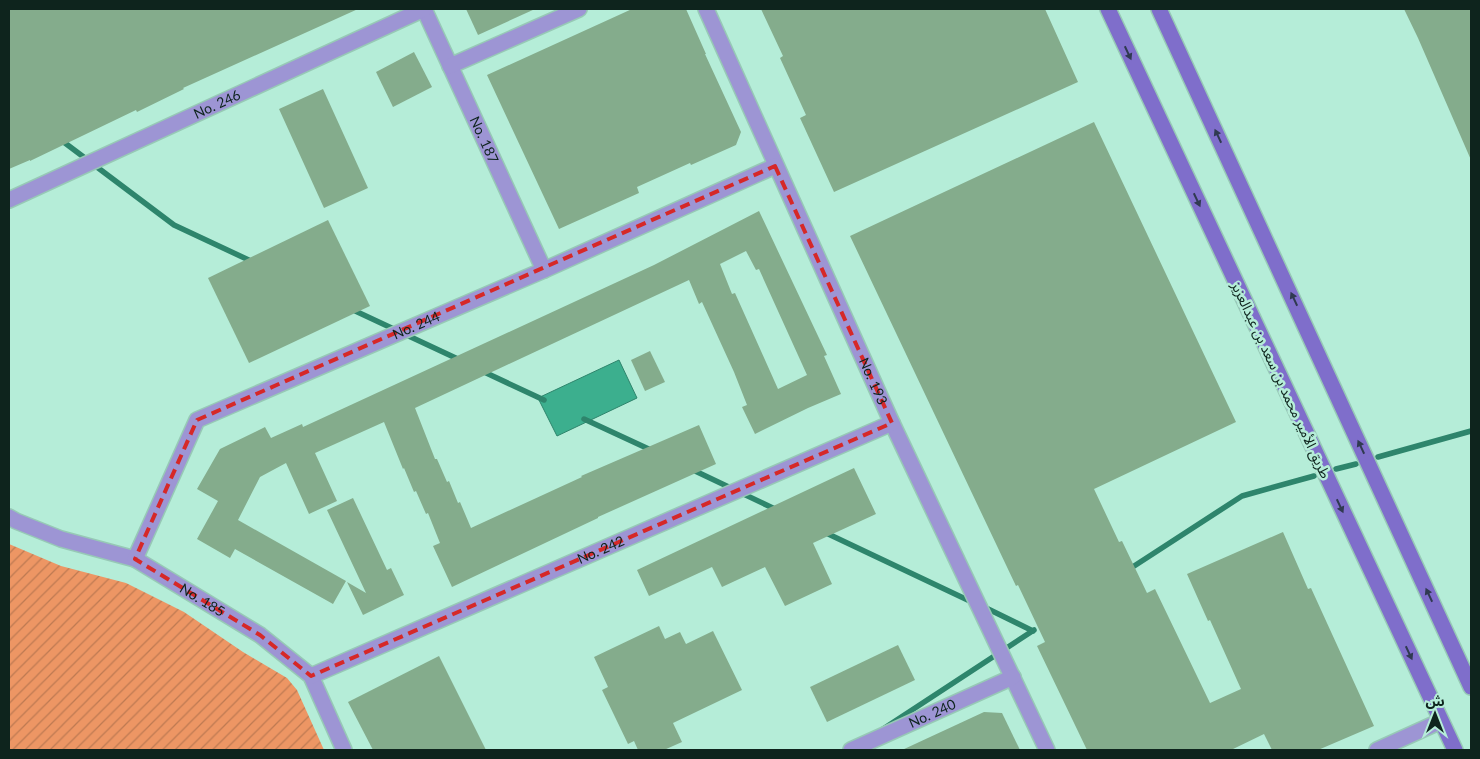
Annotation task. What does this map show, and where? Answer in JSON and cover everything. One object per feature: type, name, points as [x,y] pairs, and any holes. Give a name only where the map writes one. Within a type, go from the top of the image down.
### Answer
[{"type":"main road","name":"طريق الأمير محمد بن سعد بن عبدالعزيز","points":[[1108,9],[1455,750]]},
{"type":"main road","points":[[1159,9],[1471,687]]},
{"type":"street","name":"No. 187","points":[[424,9],[544,270]]},
{"type":"street","name":"No. 246","points":[[9,200],[424,9]]},
{"type":"street","points":[[450,66],[579,9]]},
{"type":"street","name":"No. 193","points":[[706,9],[892,423],[1047,750]]},
{"type":"street","name":"No. 244","points":[[135,559],[197,420],[544,270],[775,166]]},
{"type":"street","name":"No. 242","points":[[311,676],[892,423]]},
{"type":"street","name":"No. 185","points":[[9,517],[61,539],[135,559],[260,636],[311,676],[344,750]]},
{"type":"street","name":"No. 240","points":[[851,750],[1012,677]]},
{"type":"street","points":[[1377,750],[1441,721]]},
{"type":"highlighted area","points":[[775,166],[892,423],[311,676],[260,635],[135,559],[197,420]]},
{"type":"shaded area","points":[[619,360],[637,398],[557,436],[538,398]]},
{"type":"shaded area","points":[[9,544],[61,566],[126,583],[184,612],[243,652],[287,678],[297,690],[324,750],[9,750]]},
{"type":"building","points":[[9,9],[358,9],[183,88],[137,112],[136,110],[30,161],[9,169]]},
{"type":"building","points":[[466,9],[535,9],[478,35]]},
{"type":"building","points":[[632,9],[686,9],[741,132],[736,145],[637,187],[639,193],[559,229],[487,75]]},
{"type":"building","points":[[761,9],[1045,9],[1078,82],[834,192],[800,118],[806,115],[780,58],[783,56]]},
{"type":"building","points":[[1404,9],[1471,9],[1471,160],[1418,38]]},
{"type":"building","points":[[414,52],[432,87],[393,107],[376,72]]},
{"type":"building","points":[[323,89],[368,188],[324,208],[279,109]]},
{"type":"building","points":[[1094,122],[1236,422],[1094,489],[1119,542],[1122,541],[1147,593],[1155,589],[1210,703],[1241,689],[1187,574],[1283,532],[1308,589],[1311,588],[1374,726],[1318,750],[1272,750],[1264,734],[1231,750],[1087,750],[1037,646],[1045,642],[1018,585],[1016,586],[850,236]]},
{"type":"building","points":[[759,211],[827,355],[824,356],[841,394],[755,434],[742,407],[747,405],[734,372],[702,302],[699,304],[689,280],[415,408],[435,459],[437,459],[447,482],[449,481],[458,503],[460,502],[471,528],[581,476],[699,425],[716,464],[598,517],[452,587],[433,546],[440,543],[428,513],[426,514],[416,491],[414,492],[384,422],[315,453],[337,501],[309,514],[286,463],[260,477],[238,520],[346,581],[333,604],[235,549],[230,558],[197,539],[218,501],[197,489],[220,449],[265,427],[271,438],[302,424],[303,427],[654,265]],"holes":[[[746,251],[756,270],[759,269],[807,375],[778,389],[735,293],[732,294],[720,264]]]},
{"type":"building","points":[[328,220],[370,306],[249,363],[208,278]]},
{"type":"building","points":[[650,351],[665,382],[645,391],[631,360]]},
{"type":"building","points":[[854,468],[876,514],[813,543],[832,584],[785,606],[765,567],[722,587],[712,567],[649,596],[637,570]]},
{"type":"building","points":[[353,498],[387,570],[391,568],[404,595],[363,615],[347,582],[366,593],[327,510]]},
{"type":"building","points":[[659,626],[665,639],[680,632],[686,644],[713,631],[742,690],[673,723],[682,742],[664,750],[638,750],[634,741],[628,744],[602,690],[608,687],[594,657]]},
{"type":"building","points":[[898,645],[915,680],[827,722],[810,687]]},
{"type":"building","points":[[439,656],[486,750],[373,750],[348,702]]},
{"type":"building","points":[[984,712],[1002,713],[1020,750],[902,750]]},
{"type":"waterway","points":[[61,140],[174,225],[253,262]]},
{"type":"waterway","points":[[351,309],[460,360]]},
{"type":"waterway","points":[[482,371],[544,400]]},
{"type":"waterway","points":[[584,419],[653,451]]},
{"type":"waterway","points":[[1378,457],[1471,431]]},
{"type":"waterway","points":[[1336,469],[1356,464]]},
{"type":"waterway","points":[[693,470],[777,510]]},
{"type":"waterway","points":[[1128,570],[1242,496],[1314,476]]},
{"type":"waterway","points":[[824,532],[974,603]]},
{"type":"waterway","points":[[982,606],[1033,631]]},
{"type":"waterway","points":[[883,729],[1034,630]]}]
